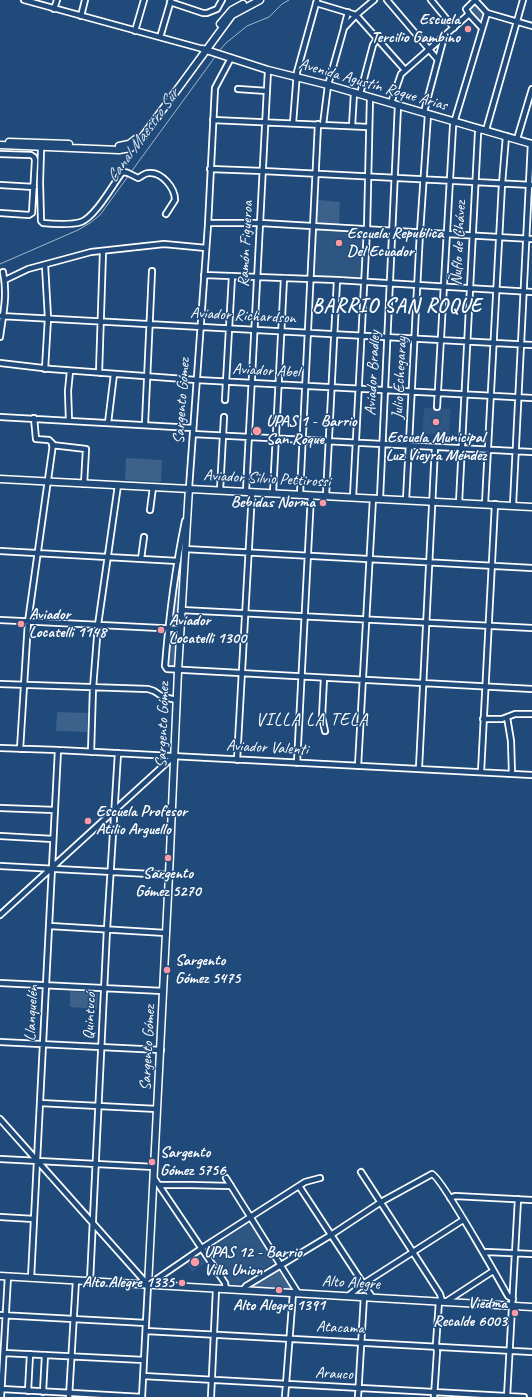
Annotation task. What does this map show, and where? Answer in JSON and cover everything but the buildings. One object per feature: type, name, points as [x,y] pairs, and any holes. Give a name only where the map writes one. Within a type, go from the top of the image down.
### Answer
[{"type":"main road","points":[[0,145],[41,148],[119,150],[131,148],[141,139],[205,50],[229,12],[252,0]]},
{"type":"main road","points":[[0,141],[118,146],[129,144],[139,136],[232,15],[260,0]]},
{"type":"main road","name":"Avenida Agustín Roque Arias","points":[[205,50],[268,70],[357,93],[532,144]]},
{"type":"main road","name":"Aviador Silvio Pettirossi","points":[[0,479],[532,506]]},
{"type":"main road","name":"Sargento Gómez","points":[[148,1284],[170,875],[180,629],[189,488]]},
{"type":"main road","name":"Alto Alegre","points":[[0,1276],[364,1296],[532,1307]]},
{"type":"street","points":[[24,0],[205,50]]},
{"type":"street","points":[[54,8],[57,0]]},
{"type":"street","points":[[81,16],[85,0]]},
{"type":"street","points":[[135,31],[144,0]]},
{"type":"street","points":[[161,34],[170,1],[207,13],[217,9],[222,0]]},
{"type":"street","points":[[344,28],[356,15],[374,0]]},
{"type":"street","points":[[387,0],[438,60]]},
{"type":"street","points":[[431,0],[454,28]]},
{"type":"street","points":[[482,28],[466,9],[475,0],[487,13],[532,26]]},
{"type":"street","points":[[486,130],[523,0]]},
{"type":"street","points":[[293,123],[296,77],[317,1],[356,15],[405,70]]},
{"type":"street","points":[[300,494],[316,173],[321,125],[328,85],[348,12]]},
{"type":"street","points":[[437,407],[454,121],[487,13]]},
{"type":"street","points":[[391,103],[398,79],[405,70],[469,14]]},
{"type":"street","name":"Julio Echegaray","points":[[406,500],[426,113],[444,37]]},
{"type":"street","points":[[352,126],[357,93],[373,45],[377,39]]},
{"type":"street","name":"Sargento Gómez","points":[[189,488],[208,223],[216,85],[231,58]]},
{"type":"street","name":"Ramón Figueroa","points":[[238,760],[248,552],[249,436],[268,70]]},
{"type":"street","points":[[238,89],[267,91]]},
{"type":"street","points":[[517,139],[532,89]]},
{"type":"street","points":[[353,497],[367,229],[370,135],[368,127],[370,97]]},
{"type":"street","name":"Aviador Bradley","points":[[380,498],[398,105]]},
{"type":"street","points":[[213,120],[368,127]]},
{"type":"street","name":"Ñuflo de Chávez","points":[[458,502],[478,133],[480,129]]},
{"type":"street","points":[[485,504],[499,236],[506,136]]},
{"type":"street","points":[[513,505],[523,291],[532,144]]},
{"type":"street","points":[[41,148],[41,221],[43,223],[81,222],[86,219],[95,211],[121,174],[124,172],[138,178],[146,173],[153,173],[157,174],[168,183],[173,191],[175,200],[166,214]]},
{"type":"street","points":[[0,154],[33,156],[35,160],[33,211],[29,215],[0,213]]},
{"type":"street","points":[[210,169],[263,170],[530,185]]},
{"type":"street","points":[[0,185],[34,187]]},
{"type":"street","points":[[208,223],[260,223],[532,239]]},
{"type":"street","points":[[5,280],[23,271],[79,255],[103,251],[164,244],[206,248]]},
{"type":"street","points":[[99,373],[103,251]]},
{"type":"street","points":[[45,265],[48,318],[45,369]]},
{"type":"street","points":[[145,424],[152,271]]},
{"type":"street","points":[[0,337],[1,316],[6,303],[5,280],[3,272]]},
{"type":"street","points":[[204,275],[337,280],[532,292]]},
{"type":"street","points":[[225,400],[232,276]]},
{"type":"street","points":[[273,493],[284,278]]},
{"type":"street","points":[[326,496],[337,280]]},
{"type":"street","name":"Aviador Richardson","points":[[1,316],[532,345]]},
{"type":"street","name":"Aviador Abel","points":[[0,363],[45,369],[226,382],[532,398]]},
{"type":"street","points":[[69,420],[68,391],[70,371]]},
{"type":"street","points":[[108,423],[114,374]]},
{"type":"street","points":[[0,417],[145,424],[193,428]]},
{"type":"street","points":[[20,749],[28,622],[52,445],[52,442],[49,440],[36,439],[34,437],[34,418]]},
{"type":"street","points":[[220,490],[224,418]]},
{"type":"street","points":[[193,434],[532,452]]},
{"type":"street","points":[[52,445],[86,449],[84,484]]},
{"type":"street","points":[[419,768],[435,446]]},
{"type":"street","points":[[91,752],[93,688],[98,625],[118,485]]},
{"type":"street","points":[[150,510],[153,487]]},
{"type":"street","points":[[297,763],[311,495]]},
{"type":"street","points":[[358,766],[373,498]]},
{"type":"street","points":[[481,772],[495,504]]},
{"type":"street","points":[[187,509],[177,561],[168,628],[165,666],[167,669],[532,689]]},
{"type":"street","points":[[141,559],[144,537]]},
{"type":"street","points":[[185,549],[532,568]]},
{"type":"street","points":[[0,551],[184,561]]},
{"type":"street","points":[[181,610],[532,628]]},
{"type":"street","points":[[0,620],[180,629]]},
{"type":"street","points":[[324,678],[322,717],[325,731]]},
{"type":"street","points":[[0,684],[148,689],[163,697],[177,700]]},
{"type":"street","points":[[483,719],[502,719],[515,714],[532,714]]},
{"type":"street","points":[[507,717],[511,741],[512,774]]},
{"type":"street","name":"Aviador Valenti","points":[[0,748],[419,768],[532,775]]},
{"type":"street","name":"Llanquelén","points":[[31,1278],[58,750]]},
{"type":"street","name":"Quintucó","points":[[90,1281],[107,929],[118,753]]},
{"type":"street","points":[[0,916],[174,756]]},
{"type":"street","points":[[0,808],[55,810]]},
{"type":"street","points":[[0,836],[54,839]]},
{"type":"street","points":[[0,866],[170,875]]},
{"type":"street","points":[[50,926],[166,933]]},
{"type":"street","points":[[0,983],[163,992]]},
{"type":"street","points":[[0,1042],[161,1050]]},
{"type":"street","points":[[40,1103],[158,1109]]},
{"type":"street","points":[[0,1119],[148,1284],[298,1186],[310,1180],[320,1178]]},
{"type":"street","points":[[0,1159],[154,1167]]},
{"type":"street","points":[[361,1172],[440,1294],[442,1301],[434,1395]]},
{"type":"street","points":[[242,1290],[246,1286],[331,1235],[381,1202],[432,1174],[436,1177],[450,1198],[484,1253],[508,1296],[513,1298]]},
{"type":"street","points":[[154,1178],[225,1283],[226,1289]]},
{"type":"street","points":[[226,1178],[281,1265],[296,1293],[289,1339],[285,1397]]},
{"type":"street","points":[[159,1185],[231,1186]]},
{"type":"street","points":[[298,1186],[372,1297]]},
{"type":"street","points":[[450,1198],[455,1196],[532,1200]]},
{"type":"street","points":[[507,1397],[518,1199]]},
{"type":"street","points":[[0,1217],[34,1219]]},
{"type":"street","points":[[348,1296],[363,1284],[463,1220]]},
{"type":"street","points":[[484,1253],[532,1254]]},
{"type":"street","points":[[442,1301],[493,1271]]},
{"type":"street","points":[[1,1397],[8,1276]]},
{"type":"street","points":[[69,1395],[76,1280]]},
{"type":"street","name":"Sargento Gómez","points":[[142,1397],[148,1284]]},
{"type":"street","points":[[211,1397],[216,1288]]},
{"type":"street","points":[[358,1397],[364,1296]]},
{"type":"street","points":[[0,1315],[146,1323]]},
{"type":"street","name":"Atacama","points":[[146,1331],[532,1352]]},
{"type":"street","points":[[4,1353],[144,1360]]},
{"type":"street","points":[[28,1391],[30,1354]]},
{"type":"street","points":[[43,1392],[45,1355]]},
{"type":"street","name":"Arauco","points":[[143,1376],[359,1388],[434,1395],[524,1397]]},
{"type":"street","points":[[2,1390],[69,1395],[142,1397]]},
{"type":"shaded area","points":[[473,4],[483,13],[480,22],[470,11],[469,8]]},
{"type":"shaded area","points":[[318,200],[340,202],[339,226],[316,224]]},
{"type":"shaded area","points":[[314,230],[364,232],[361,280],[312,278]]},
{"type":"shaded area","name":"Escuela Municipal Luz Vieyra Méndez","points":[[424,408],[451,409],[449,435],[437,435],[437,445],[433,445],[434,434],[422,434]]},
{"type":"shaded area","points":[[126,458],[162,460],[161,482],[125,480]]},
{"type":"shaded area","points":[[179,562],[183,563],[179,626],[171,626]]},
{"type":"shaded area","points":[[170,630],[178,631],[176,669],[170,668],[167,664]]},
{"type":"shaded area","points":[[57,712],[88,713],[87,732],[56,731]]},
{"type":"shaded area","points":[[70,991],[98,993],[97,1009],[70,1007]]},
{"type":"shaded area","points":[[250,1221],[275,1262],[236,1286],[229,1285],[207,1248]]},
{"type":"shaded area","name":"UPAS 12 - Barrio Villa Union","points":[[198,1252],[205,1263],[192,1272],[185,1261]]},
{"type":"shaded area","points":[[277,1269],[282,1269],[294,1289],[292,1291],[251,1289],[250,1287]]},
{"type":"waterway","name":"Canal Maestro Sur","points":[[219,51],[226,43],[247,26],[269,17],[282,4],[289,0]]},
{"type":"waterway","name":"Canal Maestro Sur","points":[[131,172],[215,57]]},
{"type":"waterway","name":"Canal Maestro Sur","points":[[0,264],[78,230],[90,223],[100,215],[129,175]]},
{"type":"place","name":"Escuela Tercilio Gambino","points":[[468,29]]},
{"type":"place","name":"Escuela Republica Del Ecuador","points":[[339,243]]},
{"type":"place","name":"Escuela Municipal Luz Vieyra Méndez","points":[[436,422]]},
{"type":"place","name":"UPAS 1 - Barrio San Roque","points":[[257,431]]},
{"type":"place","name":"Bebidas Norma","points":[[323,503]]},
{"type":"place","name":"Aviador Locatelli 1148","points":[[21,624]]},
{"type":"place","name":"Aviador Locatelli 1300","points":[[161,630]]},
{"type":"place","name":"Escuela Profesor Atilio Arguello","points":[[88,821]]},
{"type":"place","name":"Sargento Gómez 5270","points":[[168,858]]},
{"type":"place","name":"Sargento Gómez 5475","points":[[167,970]]},
{"type":"place","name":"Sargento Gómez 5756","points":[[152,1162]]},
{"type":"place","name":"UPAS 12 - Barrio Villa Union","points":[[195,1262]]},
{"type":"place","name":"Alto Alegre 1335","points":[[182,1283]]},
{"type":"place","name":"Alto Alegre 1391","points":[[279,1290]]},
{"type":"place","name":"Viedma Recalde 6003","points":[[515,1313]]},
{"type":"district","name":"BARRIO SAN ROQUE","points":[[397,307]]},
{"type":"district","name":"VILLA LA TELA","points":[[312,720]]}]
